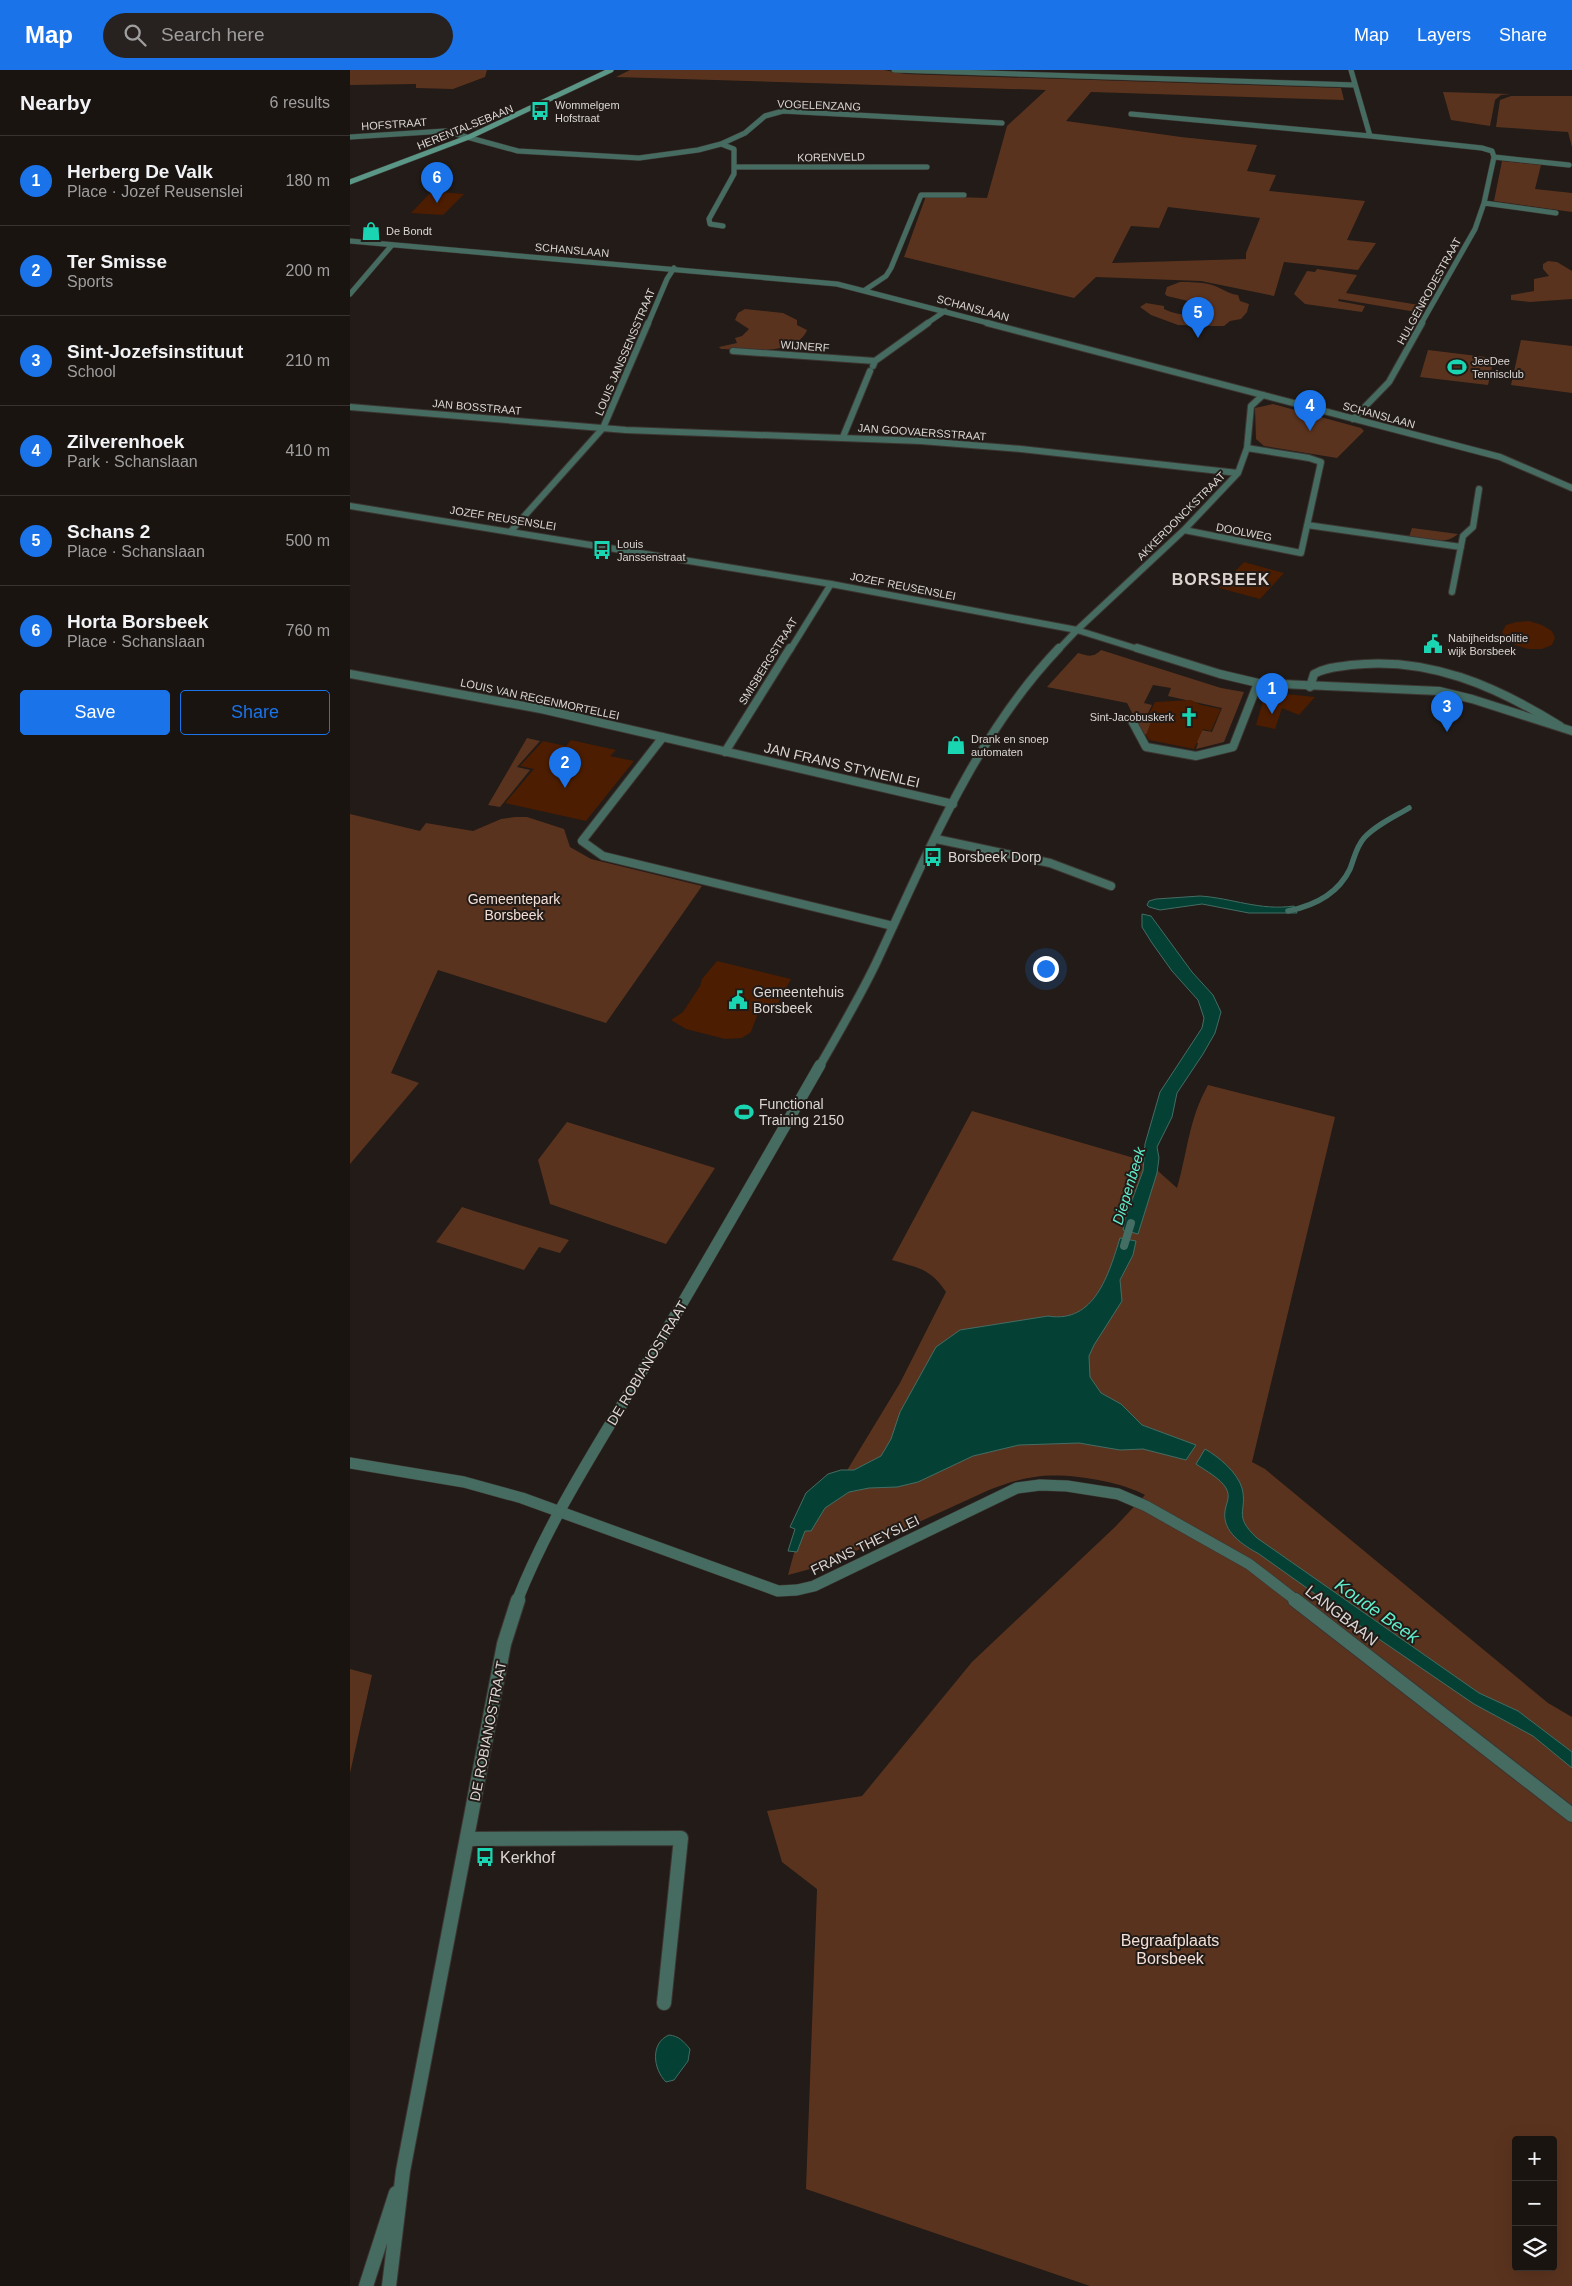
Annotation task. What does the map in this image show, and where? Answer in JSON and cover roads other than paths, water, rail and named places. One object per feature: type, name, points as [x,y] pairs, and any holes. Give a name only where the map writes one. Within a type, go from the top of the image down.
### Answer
[{"type":"main road","name":"HERENTALSEBAAN","points":[[350,176],[461,135],[599,70]]},
{"type":"main road","name":"HERENTALSEBAAN","points":[[350,182],[469,137],[611,70]]},
{"type":"street","points":[[894,70],[1355,85]]},
{"type":"street","points":[[1351,70],[1370,136]]},
{"type":"street","name":"VOGELENZANG","points":[[469,137],[518,151],[632,158],[663,156],[721,144],[745,133],[765,116],[783,112],[1002,123]]},
{"type":"street","points":[[1131,114],[1482,148],[1492,151],[1494,157],[1569,165]]},
{"type":"street","name":"HOFSTRAAT","points":[[350,137],[445,131],[469,137]]},
{"type":"street","points":[[721,144],[734,149],[734,174],[709,219],[710,224],[723,226]]},
{"type":"street","name":"HULGENRODESTRAAT","points":[[1353,419],[1389,382],[1471,236],[1484,203],[1494,157]]},
{"type":"street","name":"KORENVELD","points":[[735,167],[927,167]]},
{"type":"street","points":[[865,290],[886,276],[891,268],[921,195],[964,195]]},
{"type":"street","points":[[1484,203],[1556,213]]},
{"type":"street","name":"SCHANSLAAN","points":[[350,241],[809,280],[865,290],[1500,457],[1572,488]]},
{"type":"street","points":[[350,294],[392,245]]},
{"type":"street","name":"LOUIS JANSSENSSTRAAT","points":[[511,531],[603,428],[667,278],[674,268]]},
{"type":"street","points":[[843,437],[875,361],[945,311]]},
{"type":"street","name":"WIJNERF","points":[[733,351],[875,361]]},
{"type":"street","name":"AKKERDONCKSTRAAT","points":[[1076,630],[1184,530],[1238,474],[1247,448],[1251,406],[1263,395]]},
{"type":"street","name":"JAN BOSSTRAAT","points":[[350,407],[603,428]]},
{"type":"street","name":"JAN GOOVAERSSTRAAT","points":[[603,428],[921,441],[1021,449],[1238,474]]},
{"type":"street","points":[[1247,448],[1309,458],[1321,462],[1307,525],[1461,547]]},
{"type":"street","points":[[1452,592],[1463,536],[1473,526],[1479,489]]},
{"type":"street","name":"JOZEF REUSENSLEI","points":[[350,506],[831,584],[1076,630],[1220,674],[1258,683],[1310,687],[1403,688],[1439,692],[1472,699],[1560,726]]},
{"type":"street","name":"DOOLWEG","points":[[1184,530],[1301,553],[1307,525]]},
{"type":"street","name":"SMISBERGSTRAAT","points":[[725,752],[831,584]]},
{"type":"street","name":"DE ROBIANOSTRAAT","points":[[389,2286],[404,2171],[512,1609],[525,1578],[560,1511],[865,985],[953,804],[982,750],[1017,695],[1076,630]]},
{"type":"street","points":[[1310,687],[1310,679],[1314,673],[1322,669],[1370,664],[1424,666],[1445,670],[1482,683],[1572,731]]},
{"type":"street","name":"LOUIS VAN REGENMORTELLEI","points":[[350,674],[541,709],[725,752]]},
{"type":"street","points":[[1131,718],[1146,747],[1196,756],[1233,747],[1258,683]]},
{"type":"street","points":[[663,738],[582,841],[603,856],[893,926]]},
{"type":"street","name":"JAN FRANS STYNENLEI","points":[[725,752],[953,804]]},
{"type":"street","points":[[936,839],[1050,863],[1111,886]]},
{"type":"street","name":"FRANS THEYSLEI","points":[[350,1463],[464,1482],[560,1511],[778,1591],[797,1590],[814,1586],[1018,1488],[1067,1486]]},
{"type":"street","name":"LANGBAAN","points":[[1067,1486],[1103,1490],[1129,1498],[1249,1564],[1572,1815]]},
{"type":"street","points":[[468,1839],[681,1838],[664,2003]]},
{"type":"street","name":"DE ROBIANOSTRAAT","points":[[366,2286],[404,2171]]},
{"type":"waterway","name":"Diepenbeek","points":[[1288,911],[1307,906],[1332,892],[1345,878],[1357,849],[1364,838],[1380,825],[1409,808]]},
{"type":"waterway","name":"Diepenbeek","points":[[1124,1246],[1131,1223]]},
{"type":"place","name":"Wommelgem Hofstraat","points":[[540,111]]},
{"type":"place","name":"Horta Borsbeek","points":[[437,203]]},
{"type":"place","name":"De Bondt","points":[[371,231]]},
{"type":"place","name":"Schans 2","points":[[1198,338]]},
{"type":"place","name":"JeeDee Tennisclub","points":[[1457,367]]},
{"type":"place","name":"Zilverenhoek","points":[[1310,431]]},
{"type":"place","name":"Louis Janssenstraat","points":[[602,550]]},
{"type":"place","name":"Nabijheidspolitie wijk Borsbeek","points":[[1433,644]]},
{"type":"place","name":"Herberg De Valk","points":[[1272,714]]},
{"type":"place","name":"Sint-Jacobuskerk","points":[[1189,717]]},
{"type":"place","name":"Sint-Jozefsinstituut","points":[[1447,732]]},
{"type":"place","name":"Drank en snoep automaten","points":[[956,745]]},
{"type":"place","name":"Ter Smisse","points":[[565,788]]},
{"type":"place","name":"Borsbeek Dorp","points":[[933,857]]},
{"type":"place","name":"Gemeentehuis Borsbeek","points":[[738,1000]]},
{"type":"place","name":"Functional Training 2150","points":[[744,1112]]},
{"type":"place","name":"Kerkhof","points":[[485,1857]]},
{"type":"district","name":"BORSBEEK","points":[[1221,579]]},
{"type":"park label","name":"Gemeentepark Borsbeek","points":[[514,908]]},
{"type":"park label","name":"Begraafplaats Borsbeek","points":[[1170,1949]]},
{"type":"water label","name":"Koude Beek","points":[[1377,1611]]}]
